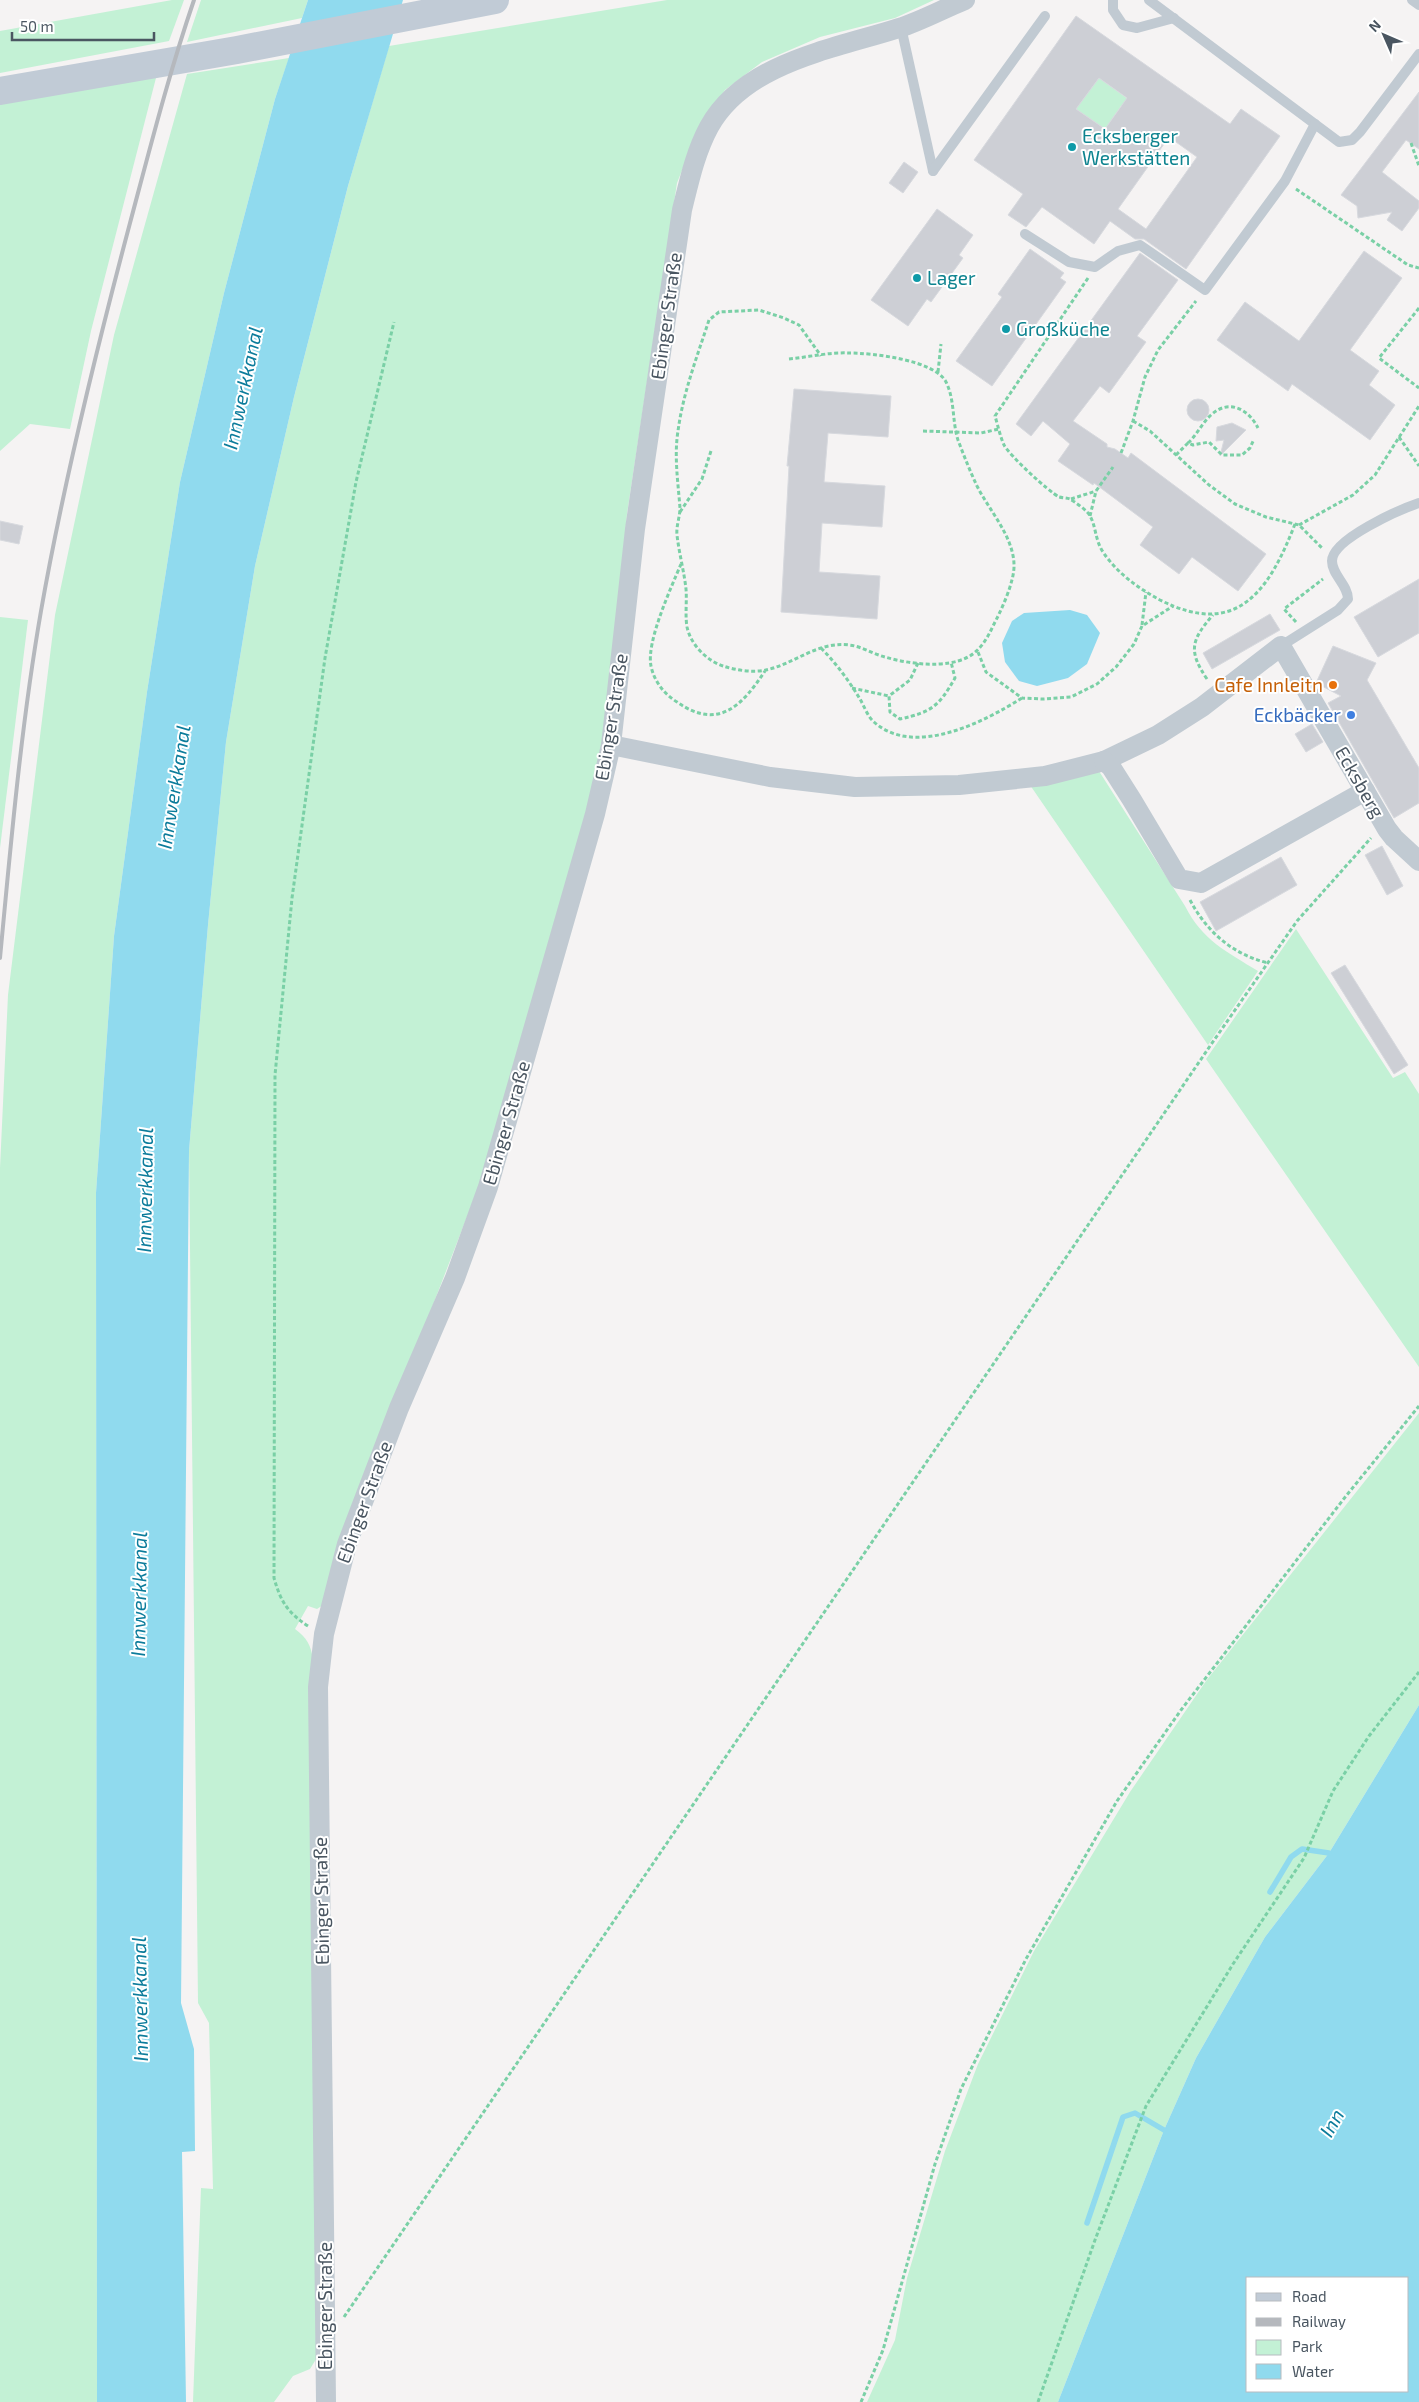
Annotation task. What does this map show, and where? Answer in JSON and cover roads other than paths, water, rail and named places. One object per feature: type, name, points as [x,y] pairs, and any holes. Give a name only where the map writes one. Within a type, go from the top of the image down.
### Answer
[{"type":"main road","points":[[0,91],[237,50],[494,0]]},
{"type":"street","name":"Ebinger Straße","points":[[326,2402],[318,1687],[324,1634],[347,1544],[370,1480],[455,1278],[488,1187],[592,823],[611,744],[635,529],[682,210],[700,148],[709,127],[722,109],[737,95],[784,64],[816,52],[901,27],[965,0]]},
{"type":"street","points":[[611,744],[770,777],[855,787],[959,785],[1044,776],[1104,761],[1164,731],[1218,695],[1281,646]]},
{"type":"street","name":"Ecksberg","points":[[1281,646],[1387,829],[1419,861]]},
{"type":"street","points":[[1104,761],[1127,792],[1179,879],[1201,883],[1365,791]]},
{"type":"lane","points":[[1114,0],[1112,10],[1123,25],[1137,28],[1174,18]]},
{"type":"lane","points":[[1149,0],[1339,142],[1352,140],[1419,54]]},
{"type":"lane","points":[[1412,0],[1419,5]]},
{"type":"lane","points":[[901,27],[933,171],[1045,16]]},
{"type":"lane","points":[[1025,234],[1069,262],[1095,268],[1118,251],[1140,245],[1205,290],[1285,181],[1315,124]]},
{"type":"lane","points":[[1281,646],[1338,610],[1348,599],[1348,593],[1332,564],[1332,559],[1339,548],[1354,535],[1397,510],[1419,503]]},
{"type":"water","name":"Innwerkkanal","points":[[308,0],[403,0],[348,186],[294,397],[255,566],[226,742],[208,925],[189,1151],[181,2003],[194,2049],[195,2151],[182,2152],[186,2402],[97,2402],[96,1193],[114,936],[147,692],[180,482],[224,293],[275,99]]},
{"type":"water","points":[[1070,610],[1087,615],[1100,633],[1087,664],[1068,678],[1037,686],[1019,681],[1005,662],[1002,643],[1012,621],[1024,613]]},
{"type":"water","name":"Inn","points":[[1419,1705],[1419,2402],[1058,2402],[1164,2130],[1196,2058],[1265,1937],[1329,1853]]},
{"type":"waterway","points":[[1270,1892],[1291,1857],[1302,1849],[1329,1853]]},
{"type":"waterway","points":[[1087,2223],[1123,2117],[1135,2113],[1164,2130]]},
{"type":"railway","points":[[0,958],[17,784],[34,654],[50,562],[81,416],[117,271],[160,111],[194,0]]},
{"type":"place","name":"Ecksberger Werkstätten","points":[[1072,147]]},
{"type":"place","name":"Lager","points":[[917,278]]},
{"type":"place","name":"Großküche","points":[[1006,329]]},
{"type":"place","name":"Cafe Innleitn","points":[[1333,685]]},
{"type":"place","name":"Eckbäcker","points":[[1351,715]]}]
